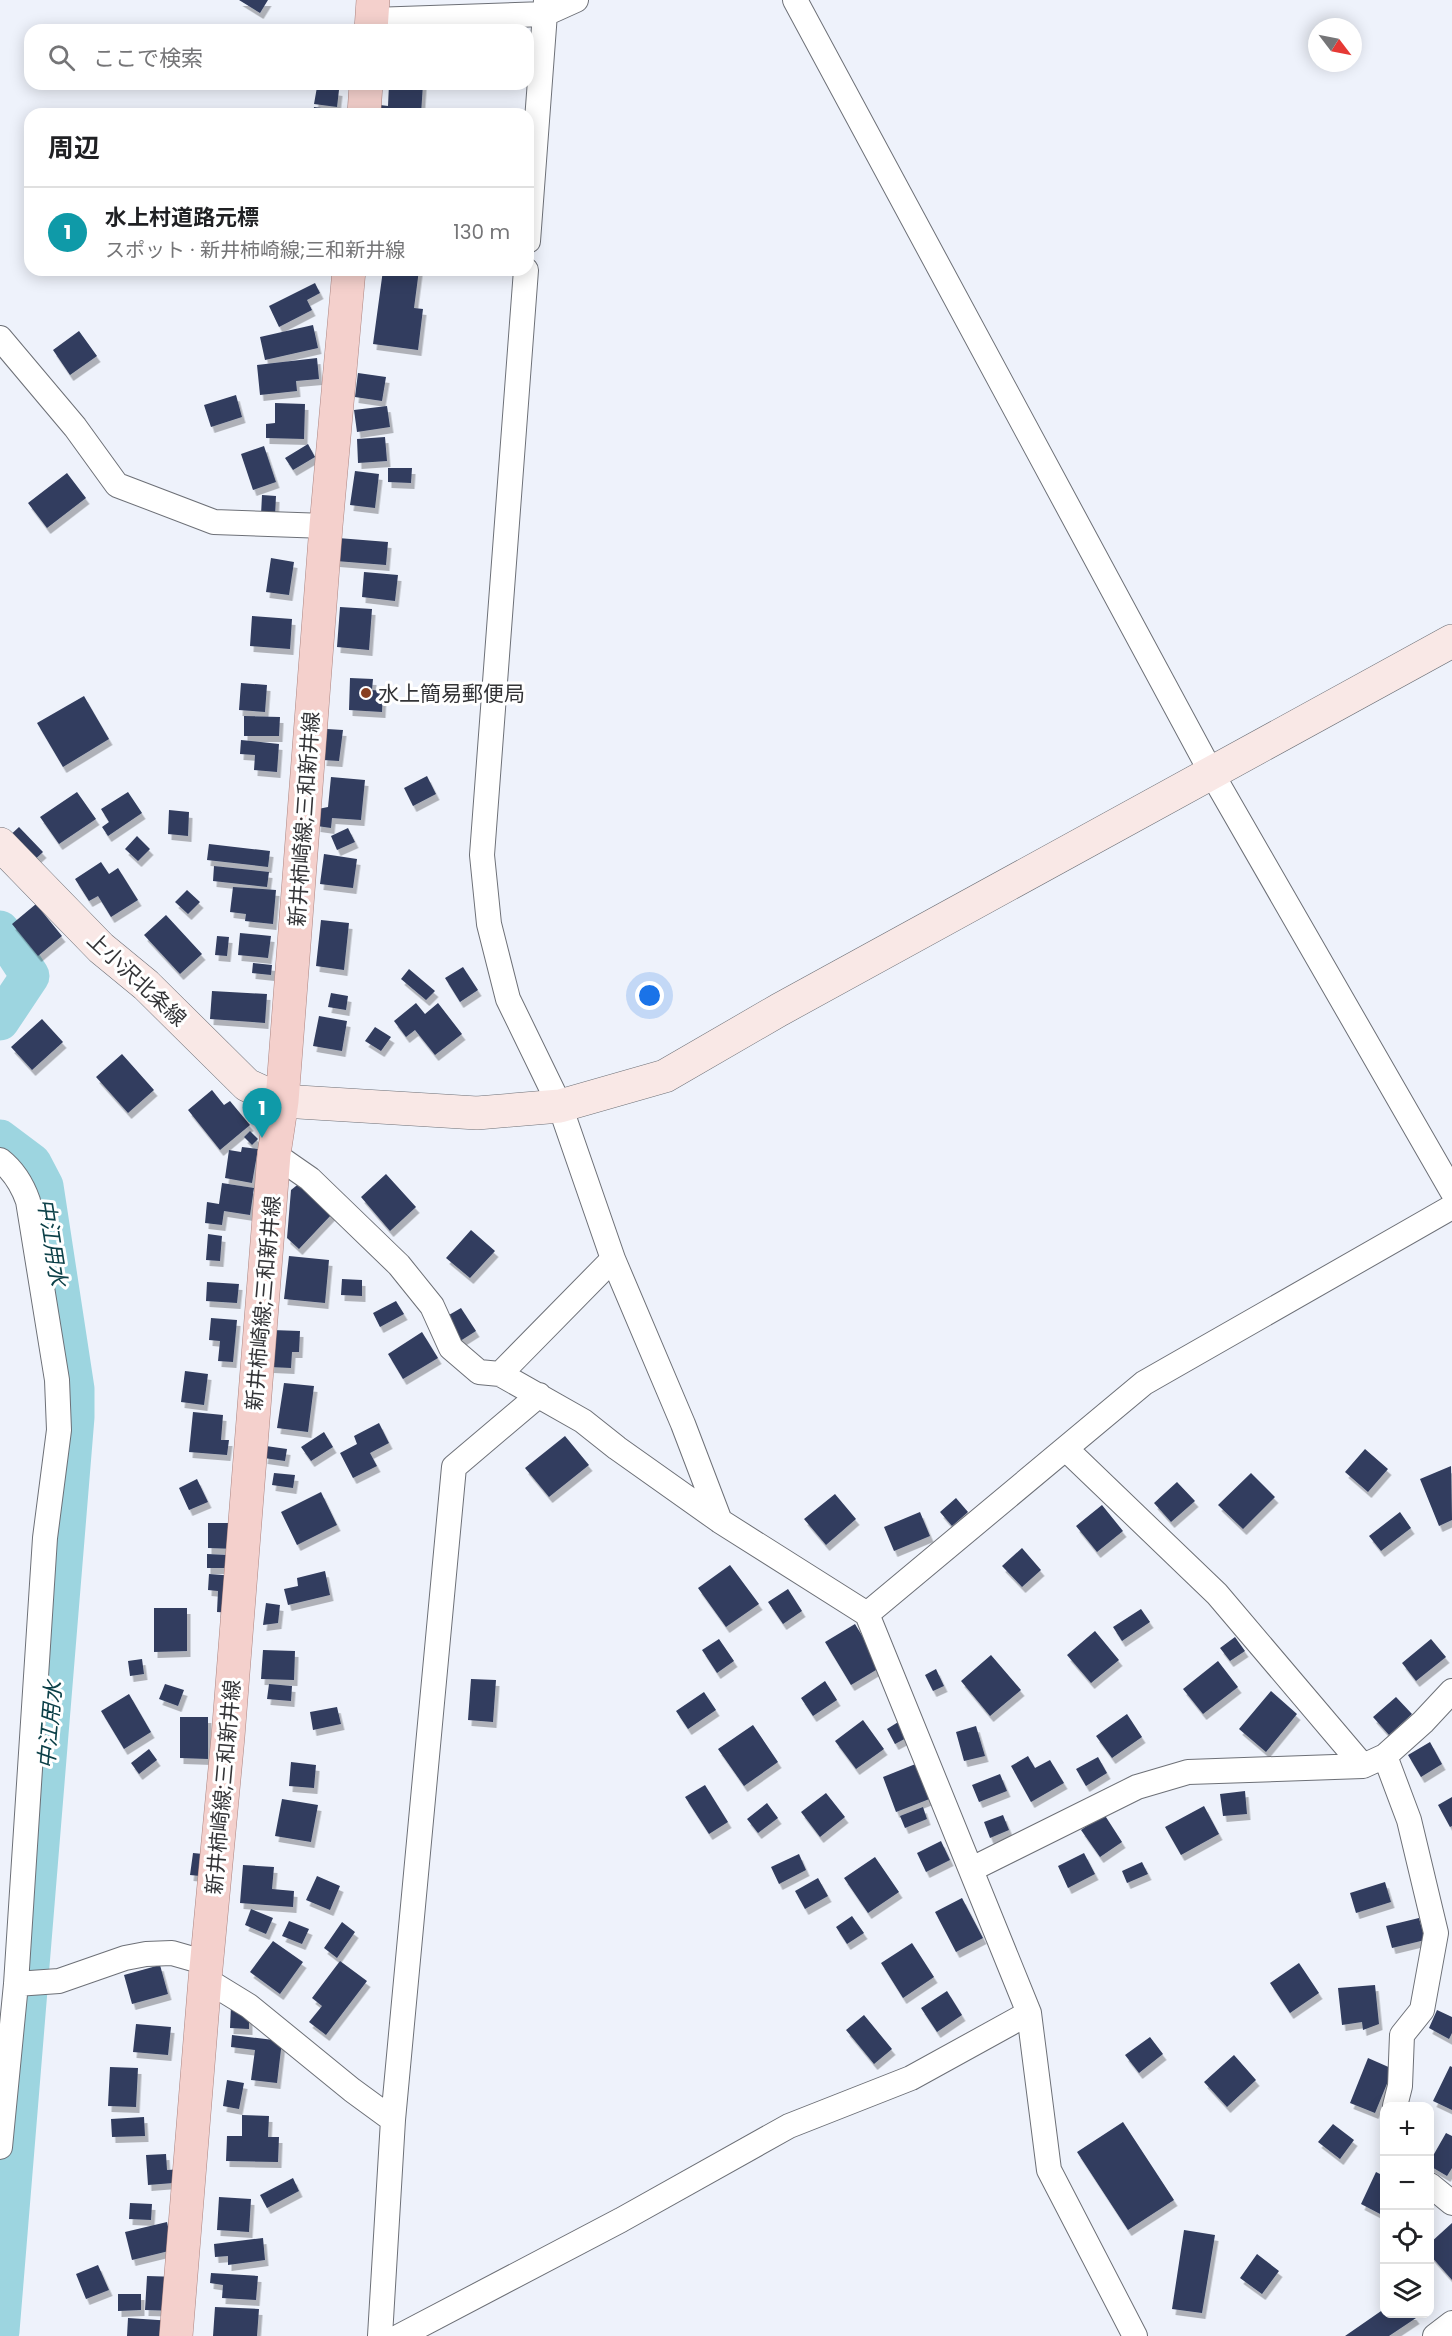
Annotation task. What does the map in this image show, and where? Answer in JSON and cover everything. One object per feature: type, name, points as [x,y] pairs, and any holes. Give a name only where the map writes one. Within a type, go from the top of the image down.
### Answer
[{"type":"main road","points":[[364,108],[366,90]]},
{"type":"main road","name":"新井柿崎線;三和新井線","points":[[176,2336],[229,1725],[274,1154],[282,1101],[326,526],[348,276]]},
{"type":"street","points":[[372,17],[546,7],[576,0]]},
{"type":"street","points":[[795,0],[1211,772],[1452,1191]]},
{"type":"street","points":[[534,163],[546,7]]},
{"type":"street","points":[[526,276],[482,855],[489,924],[508,999],[560,1106],[613,1258],[683,1424],[720,1521]]},
{"type":"street","points":[[0,338],[75,428],[117,484],[214,522],[326,526]]},
{"type":"street","points":[[282,1101],[477,1113],[560,1106],[665,1076],[779,1010],[1452,641]]},
{"type":"street","name":"上小沢北条線","points":[[0,844],[101,948],[146,985],[247,1085],[282,1101]]},
{"type":"street","points":[[274,1154],[310,1179],[399,1265],[432,1306],[451,1348],[479,1372],[500,1374],[583,1421],[720,1521],[867,1614],[1029,2013],[1049,2170],[1135,2336]]},
{"type":"street","points":[[0,1161],[9,1167],[22,1184],[28,1201],[57,1380],[59,1430],[45,1538],[16,1984],[0,2147]]},
{"type":"street","points":[[867,1614],[1144,1383],[1452,1207]]},
{"type":"street","points":[[500,1374],[613,1258]]},
{"type":"street","points":[[380,2336],[393,2120],[454,1467],[539,1395]]},
{"type":"street","points":[[1066,1449],[1217,1594],[1363,1766]]},
{"type":"street","points":[[972,1869],[1137,1787],[1188,1772],[1363,1766],[1385,1756],[1423,1722],[1452,1691]]},
{"type":"street","points":[[1385,1756],[1409,1820],[1436,1933],[1422,2010],[1402,2035],[1400,2086],[1396,2102]]},
{"type":"street","points":[[16,1984],[59,1981],[125,1958],[172,1953],[206,1971],[352,2090],[393,2120]]},
{"type":"street","points":[[400,2336],[621,2220],[789,2126],[910,2078],[1029,2013]]},
{"type":"street","points":[[1434,2188],[1452,2203]]},
{"type":"street","points":[[1435,2336],[1452,2323]]},
{"type":"building","points":[[239,0],[268,0],[260,13]]},
{"type":"building","points":[[316,90],[339,90],[337,107],[314,104]]},
{"type":"building","points":[[389,90],[423,90],[421,108],[380,108],[380,105],[388,106]]},
{"type":"building","points":[[382,276],[418,276],[414,308],[423,309],[418,350],[373,344]]},
{"type":"building","points":[[315,283],[320,293],[307,300],[312,310],[279,327],[269,306]]},
{"type":"building","points":[[313,325],[318,348],[265,360],[260,337]]},
{"type":"building","points":[[79,331],[97,356],[70,375],[53,350]]},
{"type":"building","points":[[317,358],[319,379],[296,381],[297,391],[260,395],[257,365]]},
{"type":"building","points":[[358,373],[386,377],[382,401],[355,397]]},
{"type":"building","points":[[236,395],[242,417],[211,427],[204,405]]},
{"type":"building","points":[[275,403],[305,404],[304,439],[266,438],[266,424],[275,423]]},
{"type":"building","points":[[387,406],[390,427],[357,432],[354,410]]},
{"type":"building","points":[[385,437],[387,461],[358,463],[357,439]]},
{"type":"building","points":[[308,444],[315,457],[293,470],[285,458]]},
{"type":"building","points":[[264,446],[276,482],[253,490],[241,454]]},
{"type":"building","points":[[388,468],[412,468],[411,483],[388,482]]},
{"type":"building","points":[[355,471],[379,474],[375,508],[350,505]]},
{"type":"building","points":[[67,473],[86,498],[47,528],[28,503]]},
{"type":"building","points":[[262,495],[276,496],[275,516],[261,515]]},
{"type":"building","points":[[338,538],[388,542],[386,565],[336,561]]},
{"type":"building","points":[[271,558],[294,562],[289,595],[266,592]]},
{"type":"building","points":[[364,572],[398,575],[395,601],[362,597]]},
{"type":"building","points":[[340,607],[372,609],[369,650],[337,647]]},
{"type":"building","points":[[252,616],[292,619],[290,649],[250,646]]},
{"type":"building","points":[[350,678],[373,679],[372,690],[383,691],[382,712],[349,710]]},
{"type":"building","points":[[241,683],[267,685],[265,712],[239,710]]},
{"type":"building","points":[[84,696],[109,739],[63,767],[37,723]]},
{"type":"building","points":[[244,716],[280,717],[279,736],[244,736]]},
{"type":"building","points":[[327,729],[343,730],[339,761],[323,760]]},
{"type":"building","points":[[241,740],[279,744],[277,772],[254,770],[255,755],[240,754]]},
{"type":"building","points":[[427,776],[436,794],[413,806],[404,788]]},
{"type":"building","points":[[331,777],[365,780],[361,820],[332,818],[331,828],[317,826],[318,809],[328,807]]},
{"type":"building","points":[[77,792],[96,819],[59,844],[40,817]]},
{"type":"building","points":[[128,792],[142,813],[108,836],[102,827],[109,822],[101,809]]},
{"type":"building","points":[[169,810],[189,812],[188,836],[168,834]]},
{"type":"building","points":[[19,827],[43,852],[29,865],[5,840]]},
{"type":"building","points":[[348,828],[355,842],[337,850],[331,836]]},
{"type":"building","points":[[137,836],[150,849],[138,861],[125,849]]},
{"type":"building","points":[[209,844],[270,851],[268,867],[207,860]]},
{"type":"building","points":[[324,854],[357,859],[353,888],[320,884]]},
{"type":"building","points":[[101,862],[109,874],[118,868],[138,900],[111,917],[98,896],[89,901],[75,879]]},
{"type":"building","points":[[214,866],[269,872],[267,887],[213,881]]},
{"type":"building","points":[[233,887],[276,890],[273,924],[245,921],[246,914],[230,912]]},
{"type":"building","points":[[187,890],[200,902],[188,914],[175,902]]},
{"type":"building","points":[[36,904],[62,936],[38,956],[12,924]]},
{"type":"building","points":[[166,915],[202,954],[180,974],[144,935]]},
{"type":"building","points":[[321,920],[349,923],[344,970],[316,966]]},
{"type":"building","points":[[240,933],[271,936],[268,958],[238,955]]},
{"type":"building","points":[[217,936],[229,937],[227,956],[215,955]]},
{"type":"building","points":[[253,963],[272,965],[271,975],[252,973]]},
{"type":"building","points":[[463,967],[478,990],[460,1002],[445,978]]},
{"type":"building","points":[[409,969],[435,991],[426,1000],[401,979]]},
{"type":"building","points":[[212,991],[267,994],[265,1023],[210,1019]]},
{"type":"building","points":[[331,993],[348,996],[346,1010],[328,1007]]},
{"type":"building","points":[[416,1003],[425,1014],[438,1003],[462,1034],[435,1055],[415,1030],[406,1037],[394,1021]]},
{"type":"building","points":[[319,1016],[347,1021],[342,1051],[313,1046]]},
{"type":"building","points":[[42,1019],[63,1042],[32,1070],[11,1047]]},
{"type":"building","points":[[375,1027],[391,1037],[381,1051],[365,1041]]},
{"type":"building","points":[[122,1054],[154,1090],[128,1113],[96,1077]]},
{"type":"building","points":[[212,1090],[224,1105],[230,1101],[250,1125],[220,1150],[188,1110]]},
{"type":"building","points":[[250,1131],[258,1139],[252,1145],[244,1137]]},
{"type":"building","points":[[242,1147],[258,1149],[252,1183],[225,1178],[229,1150],[241,1152]]},
{"type":"building","points":[[386,1174],[416,1207],[390,1231],[361,1197]]},
{"type":"building","points":[[301,1182],[332,1214],[299,1249],[287,1238],[291,1190]]},
{"type":"building","points":[[222,1183],[254,1188],[250,1215],[224,1211],[222,1225],[205,1223],[207,1202],[219,1204]]},
{"type":"building","points":[[471,1230],[495,1251],[470,1278],[446,1258]]},
{"type":"building","points":[[208,1234],[222,1236],[220,1261],[206,1260]]},
{"type":"building","points":[[289,1256],[329,1260],[325,1303],[284,1299]]},
{"type":"building","points":[[342,1279],[362,1280],[362,1296],[341,1295]]},
{"type":"building","points":[[207,1282],[239,1284],[237,1303],[206,1301]]},
{"type":"building","points":[[396,1301],[404,1314],[380,1327],[373,1313]]},
{"type":"building","points":[[461,1308],[476,1331],[457,1343],[442,1319]]},
{"type":"building","points":[[211,1318],[237,1320],[233,1362],[218,1361],[220,1341],[209,1340]]},
{"type":"building","points":[[272,1330],[300,1331],[299,1352],[292,1352],[291,1368],[270,1367]]},
{"type":"building","points":[[422,1332],[438,1358],[403,1379],[388,1354]]},
{"type":"building","points":[[185,1371],[208,1374],[204,1405],[181,1402]]},
{"type":"building","points":[[284,1383],[314,1386],[308,1432],[277,1428]]},
{"type":"building","points":[[193,1412],[223,1415],[221,1440],[229,1440],[227,1455],[189,1452]]},
{"type":"building","points":[[379,1423],[389,1443],[370,1453],[377,1466],[353,1478],[340,1453],[357,1444],[354,1436]]},
{"type":"building","points":[[324,1432],[333,1447],[311,1461],[301,1447]]},
{"type":"building","points":[[565,1436],[589,1465],[549,1497],[525,1468]]},
{"type":"building","points":[[266,1446],[287,1449],[285,1461],[264,1458]]},
{"type":"building","points":[[1365,1449],[1388,1469],[1368,1492],[1345,1472]]},
{"type":"building","points":[[1451,1466],[1452,1520],[1439,1526],[1420,1479]]},
{"type":"building","points":[[274,1473],[295,1475],[293,1488],[272,1485]]},
{"type":"building","points":[[1251,1473],[1275,1497],[1243,1529],[1218,1505]]},
{"type":"building","points":[[197,1479],[208,1502],[189,1510],[179,1488]]},
{"type":"building","points":[[1177,1482],[1195,1501],[1171,1522],[1154,1503]]},
{"type":"building","points":[[321,1492],[337,1525],[297,1545],[281,1512]]},
{"type":"building","points":[[835,1494],[856,1519],[826,1545],[804,1519]]},
{"type":"building","points":[[956,1498],[968,1512],[952,1526],[940,1512]]},
{"type":"building","points":[[1102,1505],[1123,1531],[1097,1552],[1076,1526]]},
{"type":"building","points":[[920,1512],[930,1536],[894,1551],[884,1527]]},
{"type":"building","points":[[1400,1512],[1411,1528],[1381,1551],[1369,1536]]},
{"type":"building","points":[[208,1523],[237,1523],[237,1549],[208,1548]]},
{"type":"building","points":[[1022,1548],[1041,1570],[1022,1587],[1002,1566]]},
{"type":"building","points":[[207,1554],[232,1555],[232,1568],[207,1568]]},
{"type":"building","points":[[730,1565],[759,1604],[726,1627],[698,1588]]},
{"type":"building","points":[[325,1571],[330,1595],[288,1605],[284,1589],[298,1586],[297,1578]]},
{"type":"building","points":[[209,1574],[237,1576],[234,1613],[217,1612],[218,1591],[208,1590]]},
{"type":"building","points":[[788,1589],[802,1611],[783,1624],[768,1602]]},
{"type":"building","points":[[266,1603],[280,1605],[278,1623],[263,1625]]},
{"type":"building","points":[[154,1608],[187,1608],[187,1651],[154,1652]]},
{"type":"building","points":[[1141,1609],[1150,1622],[1122,1641],[1113,1627]]},
{"type":"building","points":[[855,1624],[881,1667],[851,1685],[825,1642]]},
{"type":"building","points":[[1095,1631],[1119,1660],[1091,1683],[1067,1655]]},
{"type":"building","points":[[1235,1637],[1245,1651],[1230,1661],[1220,1648]]},
{"type":"building","points":[[719,1639],[734,1661],[717,1673],[702,1650]]},
{"type":"building","points":[[1431,1639],[1446,1657],[1416,1681],[1402,1663]]},
{"type":"building","points":[[263,1650],[295,1651],[294,1680],[261,1679]]},
{"type":"building","points":[[991,1655],[1021,1690],[990,1716],[961,1681]]},
{"type":"building","points":[[142,1659],[144,1674],[130,1676],[128,1661]]},
{"type":"building","points":[[1218,1661],[1238,1687],[1203,1714],[1183,1689]]},
{"type":"building","points":[[936,1669],[944,1686],[933,1691],[925,1675]]},
{"type":"building","points":[[471,1679],[496,1680],[493,1722],[468,1720]]},
{"type":"building","points":[[825,1681],[837,1700],[813,1716],[801,1698]]},
{"type":"building","points":[[165,1684],[184,1690],[178,1706],[159,1699]]},
{"type":"building","points":[[269,1684],[292,1686],[291,1701],[267,1699]]},
{"type":"building","points":[[1271,1691],[1297,1714],[1266,1752],[1239,1729]]},
{"type":"building","points":[[704,1692],[716,1710],[688,1729],[676,1711]]},
{"type":"building","points":[[129,1694],[151,1732],[124,1749],[101,1711]]},
{"type":"building","points":[[1396,1697],[1412,1714],[1389,1735],[1373,1717]]},
{"type":"building","points":[[337,1707],[341,1724],[313,1730],[310,1712]]},
{"type":"building","points":[[1127,1714],[1142,1737],[1112,1758],[1096,1736]]},
{"type":"building","points":[[180,1717],[208,1717],[208,1759],[180,1758]]},
{"type":"building","points":[[903,1719],[912,1735],[895,1744],[887,1729]]},
{"type":"building","points":[[863,1720],[884,1749],[856,1769],[835,1741]]},
{"type":"building","points":[[753,1725],[778,1762],[744,1786],[718,1749]]},
{"type":"building","points":[[976,1726],[985,1756],[964,1761],[956,1732]]},
{"type":"building","points":[[1430,1742],[1442,1764],[1421,1777],[1408,1755]]},
{"type":"building","points":[[149,1749],[157,1760],[139,1774],[131,1763]]},
{"type":"building","points":[[1028,1756],[1035,1768],[1050,1760],[1064,1783],[1031,1802],[1011,1766]]},
{"type":"building","points":[[1098,1757],[1107,1773],[1086,1786],[1076,1769]]},
{"type":"building","points":[[291,1762],[316,1765],[314,1788],[289,1786]]},
{"type":"building","points":[[918,1763],[932,1798],[896,1812],[883,1777]]},
{"type":"building","points":[[1000,1774],[1007,1791],[979,1802],[972,1785]]},
{"type":"building","points":[[705,1785],[728,1822],[709,1834],[685,1797]]},
{"type":"building","points":[[1245,1791],[1247,1814],[1223,1816],[1220,1794]]},
{"type":"building","points":[[826,1793],[845,1817],[820,1837],[801,1812]]},
{"type":"building","points":[[1452,1797],[1452,1826],[1450,1827],[1438,1805]]},
{"type":"building","points":[[282,1799],[318,1805],[311,1842],[275,1836]]},
{"type":"building","points":[[767,1803],[778,1818],[758,1833],[747,1819]]},
{"type":"building","points":[[1204,1806],[1219,1834],[1181,1855],[1165,1827]]},
{"type":"building","points":[[923,1807],[927,1819],[905,1828],[900,1816]]},
{"type":"building","points":[[1104,1814],[1122,1842],[1100,1857],[1081,1830]]},
{"type":"building","points":[[1003,1815],[1009,1830],[990,1838],[984,1822]]},
{"type":"building","points":[[941,1841],[950,1860],[926,1872],[917,1853]]},
{"type":"building","points":[[193,1853],[213,1855],[210,1877],[190,1875]]},
{"type":"building","points":[[1084,1853],[1095,1874],[1068,1888],[1058,1866]]},
{"type":"building","points":[[799,1854],[806,1870],[779,1884],[771,1867]]},
{"type":"building","points":[[875,1857],[899,1892],[868,1913],[844,1878]]},
{"type":"building","points":[[1142,1862],[1148,1874],[1127,1883],[1122,1871]]},
{"type":"building","points":[[243,1865],[274,1867],[272,1889],[294,1891],[293,1907],[240,1903]]},
{"type":"building","points":[[317,1876],[340,1886],[330,1910],[306,1900]]},
{"type":"building","points":[[818,1878],[828,1896],[805,1909],[795,1891]]},
{"type":"building","points":[[1385,1882],[1391,1902],[1356,1913],[1350,1893]]},
{"type":"building","points":[[962,1898],[983,1938],[956,1952],[935,1912]]},
{"type":"building","points":[[251,1909],[273,1918],[266,1934],[245,1925]]},
{"type":"building","points":[[852,1916],[864,1933],[847,1944],[836,1927]]},
{"type":"building","points":[[1419,1918],[1425,1940],[1392,1948],[1386,1926]]},
{"type":"building","points":[[289,1921],[309,1929],[302,1944],[282,1936]]},
{"type":"building","points":[[342,1922],[355,1932],[337,1958],[324,1948]]},
{"type":"building","points":[[273,1941],[303,1962],[280,1994],[250,1972]]},
{"type":"building","points":[[912,1943],[934,1977],[903,1998],[881,1963]]},
{"type":"building","points":[[340,1961],[367,1981],[326,2035],[309,2022],[322,2006],[312,1998]]},
{"type":"building","points":[[1299,1963],[1319,1993],[1290,2013],[1270,1983]]},
{"type":"building","points":[[160,1965],[168,1994],[132,2004],[124,1975]]},
{"type":"building","points":[[1375,1985],[1379,2024],[1363,2030],[1362,2022],[1342,2025],[1338,1988]]},
{"type":"building","points":[[947,1991],[962,2015],[937,2032],[921,2008]]},
{"type":"building","points":[[231,2006],[249,2006],[249,2029],[230,2028]]},
{"type":"building","points":[[1437,2010],[1452,2017],[1452,2033],[1449,2039],[1429,2028]]},
{"type":"building","points":[[864,2015],[892,2049],[874,2064],[846,2030]]},
{"type":"building","points":[[136,2024],[171,2027],[168,2055],[133,2052]]},
{"type":"building","points":[[232,2035],[282,2041],[277,2083],[251,2080],[255,2050],[231,2047]]},
{"type":"building","points":[[1150,2037],[1163,2054],[1139,2073],[1125,2055]]},
{"type":"building","points":[[1234,2055],[1256,2080],[1227,2107],[1204,2082]]},
{"type":"building","points":[[1368,2058],[1393,2069],[1375,2113],[1350,2103]]},
{"type":"building","points":[[1450,2066],[1452,2067],[1452,2110],[1433,2101]]},
{"type":"building","points":[[110,2067],[138,2068],[136,2107],[108,2106]]},
{"type":"building","points":[[227,2080],[244,2083],[239,2109],[223,2106]]},
{"type":"building","points":[[242,2115],[269,2116],[268,2137],[279,2137],[278,2162],[226,2161],[227,2136],[242,2136]]},
{"type":"building","points":[[144,2117],[145,2136],[112,2137],[111,2119]]},
{"type":"building","points":[[1123,2122],[1174,2200],[1128,2230],[1077,2152]]},
{"type":"building","points":[[1333,2124],[1354,2140],[1340,2159],[1318,2142]]},
{"type":"building","points":[[1446,2133],[1452,2136],[1452,2168],[1447,2176],[1434,2168],[1434,2154]]},
{"type":"building","points":[[166,2154],[167,2170],[185,2169],[186,2182],[148,2185],[146,2155]]},
{"type":"building","points":[[1376,2172],[1380,2174],[1380,2214],[1361,2204]]},
{"type":"building","points":[[293,2178],[299,2191],[267,2208],[260,2195]]},
{"type":"building","points":[[219,2197],[251,2199],[249,2232],[217,2230]]},
{"type":"building","points":[[130,2203],[152,2204],[151,2220],[129,2219]]},
{"type":"building","points":[[167,2222],[173,2250],[132,2260],[125,2232]]},
{"type":"building","points":[[1452,2223],[1452,2280],[1434,2260],[1434,2239]]},
{"type":"building","points":[[1184,2230],[1215,2235],[1202,2313],[1172,2309]]},
{"type":"building","points":[[263,2238],[265,2260],[228,2265],[228,2256],[215,2257],[214,2244]]},
{"type":"building","points":[[1257,2254],[1279,2271],[1262,2294],[1240,2278]]},
{"type":"building","points":[[98,2265],[109,2290],[86,2299],[76,2274]]},
{"type":"building","points":[[211,2273],[258,2276],[256,2300],[222,2298],[223,2285],[210,2283]]},
{"type":"building","points":[[147,2276],[179,2277],[178,2311],[145,2310]]},
{"type":"building","points":[[118,2294],[141,2294],[141,2310],[118,2311]]},
{"type":"building","points":[[215,2307],[259,2309],[257,2336],[213,2336]]},
{"type":"building","points":[[1380,2312],[1380,2318],[1416,2318],[1389,2336],[1345,2336]]},
{"type":"building","points":[[128,2318],[173,2321],[172,2336],[127,2336]]},
{"type":"waterway","name":"中江用水","points":[[0,930],[30,976],[0,1021]]},
{"type":"waterway","name":"中江用水","points":[[0,1139],[32,1163],[44,1186],[75,1389],[75,1417],[0,2331]]},
{"type":"place","name":"水上簡易郵便局","points":[[366,693]]},
{"type":"place","name":"水上村道路元標","points":[[262,1138]]}]
